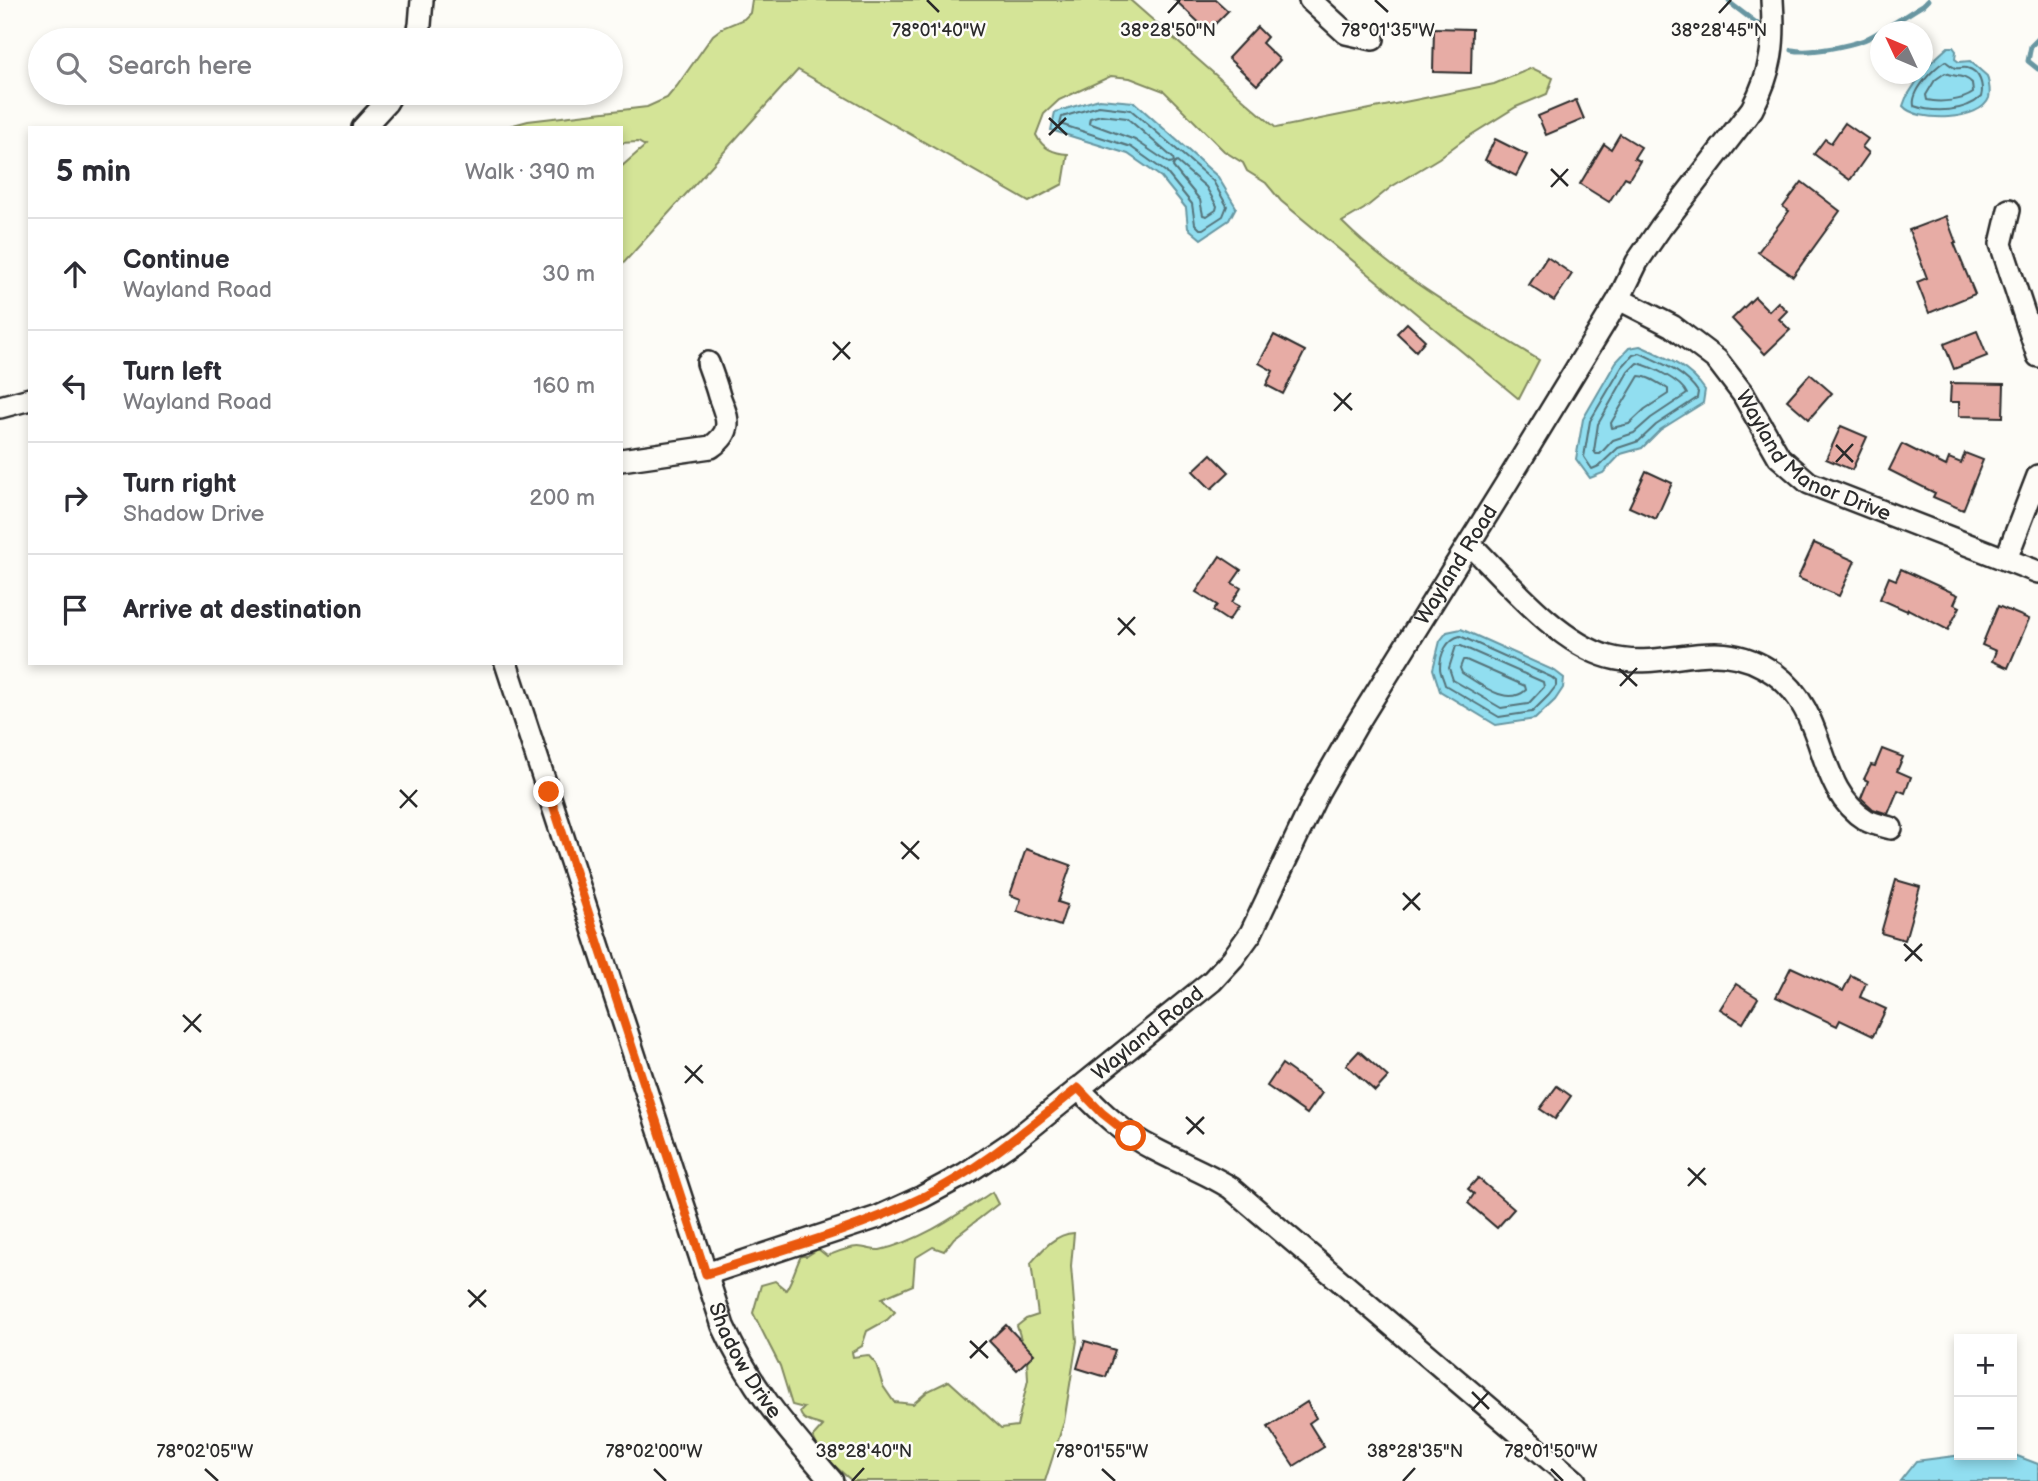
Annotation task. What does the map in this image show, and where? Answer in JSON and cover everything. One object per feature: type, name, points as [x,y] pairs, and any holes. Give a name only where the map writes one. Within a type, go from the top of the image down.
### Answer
[{"type":"street","points":[[418,28],[422,0]]},
{"type":"street","points":[[1310,0],[1346,33],[1373,39]]},
{"type":"street","name":"Wayland Road","points":[[706,1274],[878,1217],[922,1198],[965,1174],[1014,1141],[1212,981],[1233,958],[1251,933],[1318,792],[1357,724],[1619,299],[1637,262],[1752,109],[1771,65],[1774,40],[1772,0]]},
{"type":"street","points":[[365,126],[384,105]]},
{"type":"street","points":[[2009,210],[2001,244],[2038,356]]},
{"type":"street","name":"Wayland Manor Drive","points":[[1619,299],[1672,326],[1717,359],[1743,394],[1779,457],[1809,483],[2038,572]]},
{"type":"street","points":[[623,460],[711,447],[720,441],[725,434],[727,418],[708,363]]},
{"type":"street","points":[[0,407],[28,400]]},
{"type":"street","points":[[2006,559],[2038,476]]},
{"type":"street","points":[[1470,544],[1548,621],[1588,649],[1627,660],[1711,653],[1750,661],[1773,672],[1789,685],[1802,701],[1840,794],[1852,809],[1868,821],[1891,828]]},
{"type":"street","name":"Shadow Drive","points":[[507,665],[723,1326],[748,1376],[779,1420],[832,1481]]},
{"type":"street","name":"Wayland Road","points":[[1078,1088],[1102,1113],[1131,1136],[1152,1149],[1206,1172],[1231,1188],[1575,1481]]},
{"type":"green space","points":[[752,0],[1130,0],[1276,128],[1494,84],[1532,68],[1553,78],[1547,94],[1516,107],[1463,140],[1342,222],[1411,280],[1539,360],[1519,399],[1281,201],[1266,183],[1224,151],[1164,91],[1130,78],[1111,76],[1059,100],[1044,114],[1036,135],[1049,149],[1068,154],[1063,184],[1029,202],[798,70],[623,264],[623,165],[645,146],[638,142],[623,143],[623,126],[509,126],[528,121],[647,107],[667,98],[713,35],[750,13]]},
{"type":"green space","points":[[992,1192],[998,1204],[954,1238],[944,1251],[933,1247],[915,1258],[913,1285],[882,1298],[895,1312],[887,1320],[867,1331],[862,1346],[852,1352],[853,1357],[868,1355],[876,1364],[883,1386],[894,1402],[913,1404],[928,1391],[949,1381],[1001,1428],[1017,1426],[1028,1380],[1027,1359],[1017,1326],[1038,1315],[1031,1263],[1055,1239],[1074,1233],[1071,1266],[1077,1341],[1064,1422],[1045,1481],[852,1481],[821,1454],[813,1437],[823,1426],[806,1420],[800,1412],[804,1408],[792,1405],[780,1366],[753,1313],[761,1285],[775,1281],[786,1290],[801,1256],[807,1256],[818,1249],[827,1256],[854,1247],[880,1250],[895,1246],[938,1226]]},
{"type":"water","points":[[1948,47],[1953,47],[1956,51],[1955,59],[1959,62],[1970,61],[1987,76],[1990,90],[1984,106],[1962,115],[1934,117],[1921,115],[1903,106],[1915,84],[1933,84],[1933,61]]},
{"type":"water","points":[[1099,99],[1134,102],[1218,177],[1236,207],[1229,220],[1201,239],[1188,228],[1186,208],[1161,177],[1128,154],[1051,130],[1055,112]]},
{"type":"water","points":[[1640,346],[1659,354],[1692,375],[1705,390],[1703,403],[1660,430],[1642,448],[1621,454],[1603,473],[1590,478],[1576,459],[1583,419],[1616,362],[1629,348]]},
{"type":"water","points":[[1461,629],[1555,671],[1564,678],[1563,688],[1555,700],[1535,719],[1496,725],[1440,691],[1433,669],[1440,641],[1447,632]]},
{"type":"water","points":[[1954,1456],[1954,1460],[2017,1460],[2017,1456],[2038,1464],[2038,1481],[1900,1481],[1916,1461]]},
{"type":"building","points":[[1175,0],[1216,0],[1228,11],[1208,31]]},
{"type":"building","points":[[1257,27],[1267,37],[1262,43],[1280,60],[1257,85],[1228,58]]},
{"type":"building","points":[[1434,28],[1472,29],[1471,73],[1433,72]]},
{"type":"building","points":[[1576,100],[1584,119],[1546,135],[1538,116]]},
{"type":"building","points":[[1845,123],[1868,139],[1862,147],[1869,153],[1850,180],[1814,154],[1825,139],[1831,143]]},
{"type":"building","points":[[1620,134],[1641,147],[1634,158],[1640,161],[1629,179],[1625,177],[1609,202],[1580,184],[1604,144],[1611,149]]},
{"type":"building","points":[[1495,139],[1527,155],[1516,176],[1485,160]]},
{"type":"building","points":[[1802,182],[1840,211],[1793,276],[1758,252],[1789,211],[1783,207]]},
{"type":"building","points":[[1946,216],[1975,294],[1929,313],[1917,282],[1927,278],[1909,230]]},
{"type":"building","points":[[1547,257],[1572,274],[1554,301],[1529,285]]},
{"type":"building","points":[[1755,297],[1769,311],[1778,302],[1787,311],[1779,319],[1790,330],[1765,354],[1732,319]]},
{"type":"building","points":[[1407,323],[1425,340],[1416,351],[1397,333]]},
{"type":"building","points":[[1977,331],[1987,356],[1954,369],[1944,344]]},
{"type":"building","points":[[1274,335],[1305,351],[1283,394],[1266,385],[1273,371],[1259,363]]},
{"type":"building","points":[[1810,374],[1832,393],[1809,419],[1787,400]]},
{"type":"building","points":[[1951,383],[2004,384],[2003,417],[1959,416],[1959,402],[1950,402]]},
{"type":"building","points":[[1841,426],[1867,437],[1852,470],[1826,459]]},
{"type":"building","points":[[1902,444],[1946,466],[1949,458],[1961,463],[1965,453],[1983,460],[1963,510],[1933,497],[1935,493],[1889,470]]},
{"type":"building","points":[[1211,454],[1229,472],[1211,489],[1193,471]]},
{"type":"building","points":[[1646,471],[1672,483],[1656,519],[1629,507]]},
{"type":"building","points":[[1814,543],[1855,561],[1839,596],[1798,578]]},
{"type":"building","points":[[1220,556],[1241,570],[1232,583],[1241,588],[1232,602],[1239,606],[1228,621],[1213,611],[1217,605],[1196,592]]},
{"type":"building","points":[[1901,569],[1958,595],[1954,604],[1960,607],[1948,630],[1908,609],[1907,611],[1880,599],[1889,577],[1896,580]]},
{"type":"building","points":[[1998,606],[2029,619],[2008,668],[1992,661],[1996,651],[1982,645]]},
{"type":"building","points":[[1882,749],[1903,757],[1897,771],[1911,777],[1905,793],[1898,790],[1888,814],[1873,809],[1861,798],[1868,781],[1864,779],[1871,765],[1875,766]]},
{"type":"building","points":[[1026,849],[1071,865],[1058,902],[1067,905],[1060,926],[1017,911],[1021,899],[1010,895]]},
{"type":"building","points":[[1896,880],[1920,887],[1905,940],[1881,933]]},
{"type":"building","points":[[1791,967],[1843,991],[1851,975],[1866,983],[1860,997],[1886,1009],[1873,1036],[1840,1020],[1837,1026],[1776,997]]},
{"type":"building","points":[[1736,984],[1758,998],[1743,1023],[1720,1009]]},
{"type":"building","points":[[1359,1051],[1388,1077],[1375,1091],[1346,1065]]},
{"type":"building","points":[[1282,1064],[1322,1093],[1307,1114],[1267,1086]]},
{"type":"building","points":[[1557,1086],[1571,1096],[1555,1119],[1540,1109]]},
{"type":"building","points":[[1478,1178],[1514,1209],[1497,1228],[1468,1203],[1474,1194],[1468,1189]]},
{"type":"building","points":[[1006,1325],[1034,1354],[1017,1370],[989,1341]]},
{"type":"building","points":[[1085,1341],[1115,1350],[1106,1377],[1077,1368]]},
{"type":"building","points":[[1307,1402],[1316,1418],[1309,1423],[1324,1447],[1294,1466],[1268,1427]]},
{"type":"waterway","points":[[1729,0],[1759,25]]},
{"type":"waterway","points":[[1792,50],[1828,49],[1864,40],[1928,0]]},
{"type":"waterway","points":[[2038,39],[2031,46],[2028,61],[2038,69]]},
{"type":"route","points":[[549,792],[706,1274],[878,1217],[922,1198],[965,1174],[1014,1141],[1078,1088],[1102,1113],[1131,1136]]}]
